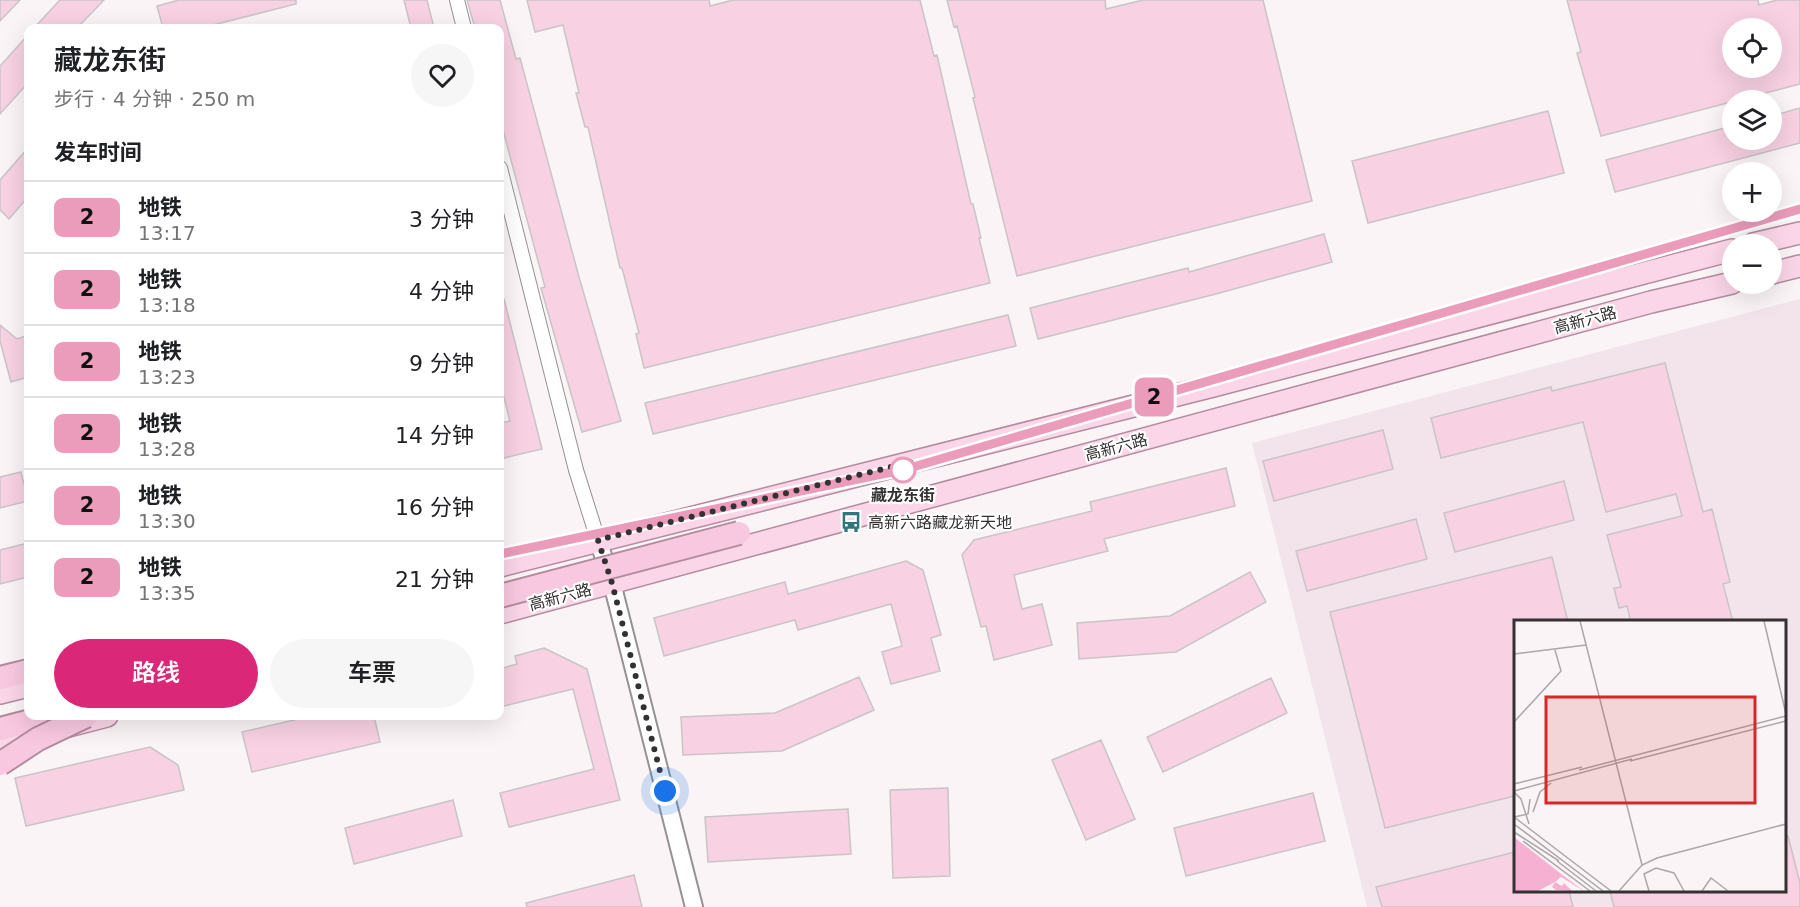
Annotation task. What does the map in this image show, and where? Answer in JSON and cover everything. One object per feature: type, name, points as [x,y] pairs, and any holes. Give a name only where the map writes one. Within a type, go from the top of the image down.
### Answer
[{"type":"highway","points":[[504,595],[739,533]]},
{"type":"highway","points":[[0,678],[24,672]]},
{"type":"highway","points":[[0,729],[35,720]]},
{"type":"highway","points":[[0,764],[38,739],[78,720]]},
{"type":"main road","points":[[1782,237],[1800,233]]},
{"type":"main road","name":"高新六路","points":[[504,565],[1213,386],[1722,253]]},
{"type":"main road","points":[[1782,270],[1800,266]]},
{"type":"main road","name":"高新六路","points":[[504,611],[1640,305],[1722,285]]},
{"type":"main road","points":[[0,693],[24,687]]},
{"type":"main road","points":[[0,744],[92,720]]},
{"type":"street","points":[[457,0],[463,24]]},
{"type":"street","points":[[504,184],[576,470],[612,583],[694,907]]},
{"type":"shaded area","points":[[1800,299],[1800,907],[1367,907],[1252,443]]},
{"type":"building","points":[[0,0],[20,0],[0,21]]},
{"type":"building","points":[[60,0],[104,0],[81,24],[38,24]]},
{"type":"building","points":[[179,0],[296,0],[296,4],[217,24],[162,24],[157,6]]},
{"type":"building","points":[[404,0],[427,0],[433,24],[410,24]]},
{"type":"building","points":[[467,0],[500,0],[516,59],[520,58],[579,277],[621,421],[582,432],[541,288],[545,287],[504,134],[504,24],[474,24]]},
{"type":"building","points":[[527,0],[709,0],[710,6],[733,0],[920,0],[934,56],[937,55],[990,283],[644,368],[636,334],[639,333],[622,268],[620,268],[588,127],[585,127],[576,93],[579,93],[563,25],[535,32]]},
{"type":"building","points":[[947,0],[1105,0],[1106,9],[1143,0],[1263,0],[1312,201],[1017,276],[957,26],[954,27]]},
{"type":"building","points":[[1567,0],[1758,0],[1759,5],[1777,0],[1800,0],[1800,84],[1777,90],[1722,90],[1722,104],[1601,136],[1577,53],[1581,52]]},
{"type":"building","points":[[24,39],[24,87],[0,114],[0,66]]},
{"type":"building","points":[[1800,108],[1800,143],[1782,148],[1782,113]]},
{"type":"building","points":[[1548,111],[1564,173],[1368,223],[1352,161]]},
{"type":"building","points":[[1722,129],[1722,150],[1774,150],[1615,192],[1606,160]]},
{"type":"building","points":[[24,153],[24,202],[9,219],[0,210],[0,180]]},
{"type":"building","points":[[1324,234],[1332,262],[1038,339],[1030,308],[1188,268],[1189,272]]},
{"type":"building","points":[[504,299],[542,449],[504,458],[504,422],[510,421],[504,398]]},
{"type":"building","points":[[1008,315],[1016,346],[653,434],[645,403]]},
{"type":"building","points":[[0,325],[17,339],[24,336],[24,378],[11,382],[0,341]]},
{"type":"building","points":[[1665,363],[1703,512],[1712,509],[1730,582],[1723,584],[1732,620],[1630,620],[1627,606],[1619,608],[1614,588],[1621,587],[1607,535],[1682,516],[1676,494],[1606,512],[1583,422],[1441,458],[1431,418],[1551,387],[1552,391]]},
{"type":"building","points":[[1383,430],[1393,469],[1274,501],[1263,461]]},
{"type":"building","points":[[1226,468],[1235,506],[1104,539],[1108,551],[1014,575],[1022,609],[1042,604],[1052,645],[994,660],[986,626],[981,627],[962,555],[974,540],[1092,511],[1090,502]]},
{"type":"building","points":[[21,472],[24,502],[0,508],[0,477]]},
{"type":"building","points":[[1564,481],[1574,520],[1455,552],[1444,513]]},
{"type":"building","points":[[1416,519],[1427,559],[1307,591],[1296,551]]},
{"type":"building","points":[[24,544],[24,578],[0,584],[0,550]]},
{"type":"building","points":[[1552,557],[1568,620],[1514,620],[1514,796],[1385,828],[1330,612]]},
{"type":"building","points":[[906,561],[923,570],[941,635],[931,638],[940,671],[891,684],[882,652],[902,646],[891,604],[798,630],[795,620],[664,656],[654,618],[785,582],[788,594]]},
{"type":"building","points":[[1250,572],[1266,602],[1176,652],[1079,659],[1077,623],[1170,616]]},
{"type":"building","points":[[544,648],[587,669],[620,800],[509,827],[500,793],[594,769],[573,689],[504,706],[504,668],[517,664],[515,656]]},
{"type":"building","points":[[859,677],[874,710],[782,751],[683,755],[681,717],[775,713]]},
{"type":"building","points":[[1271,678],[1287,713],[1163,772],[1147,737]]},
{"type":"building","points":[[294,720],[375,720],[380,742],[252,772],[242,732]]},
{"type":"building","points":[[1101,740],[1135,819],[1086,840],[1052,760]]},
{"type":"building","points":[[150,747],[178,765],[184,790],[26,826],[15,778]]},
{"type":"building","points":[[948,788],[950,876],[893,878],[890,790]]},
{"type":"building","points":[[1313,793],[1325,841],[1186,876],[1174,828]]},
{"type":"building","points":[[453,800],[462,836],[354,864],[345,828]]},
{"type":"building","points":[[848,809],[851,854],[708,862],[705,817]]},
{"type":"building","points":[[1788,836],[1800,883],[1800,907],[1614,907],[1610,892],[1785,892],[1785,837]]},
{"type":"building","points":[[1514,852],[1514,892],[1569,892],[1573,907],[1382,907],[1376,887]]},
{"type":"building","points":[[634,875],[642,907],[527,907],[526,903]]},
{"type":"metro line","name":"2","points":[[504,553],[906,469],[1800,209]]},
{"type":"place","name":"藏龙东街","points":[[903,470]]},
{"type":"place","name":"高新六路藏龙新天地","points":[[851,522]]},
{"type":"route","points":[[665,791],[612,583],[598,540],[911,462],[903,470]]}]
